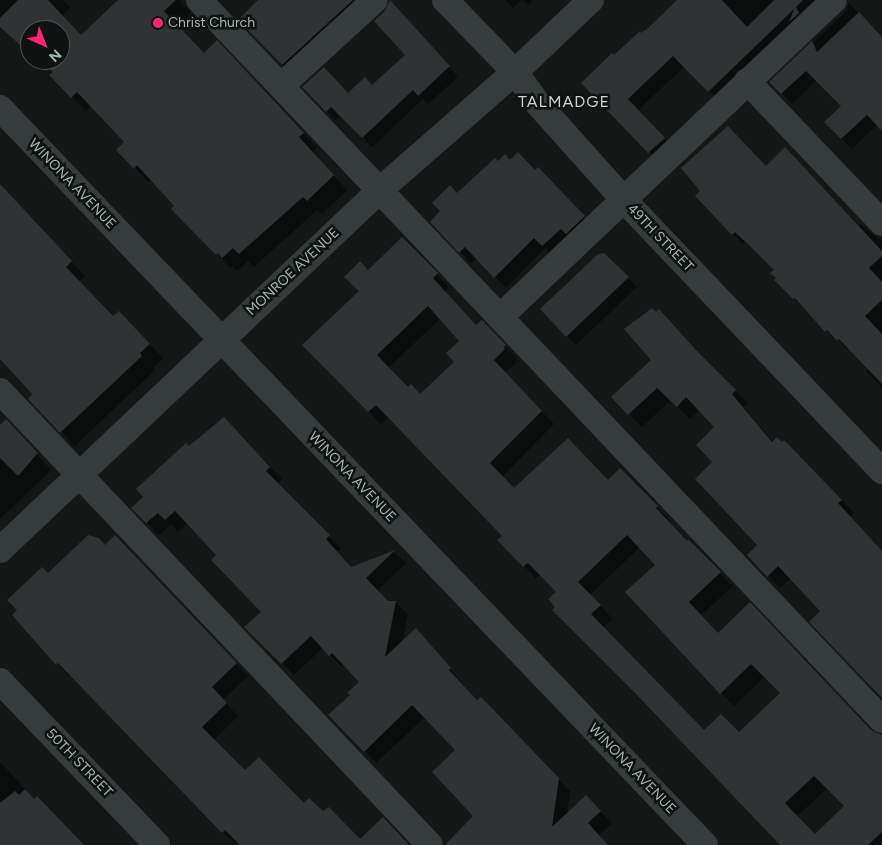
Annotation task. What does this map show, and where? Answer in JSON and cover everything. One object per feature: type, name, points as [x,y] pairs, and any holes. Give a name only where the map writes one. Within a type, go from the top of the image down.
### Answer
[{"type":"street","points":[[199,0],[882,720]]},
{"type":"street","points":[[281,86],[375,0]]},
{"type":"street","name":"49TH STREET","points":[[445,0],[515,72],[539,105],[623,199],[882,471]]},
{"type":"street","name":"MONROE AVENUE","points":[[0,550],[380,190],[515,72],[591,0]]},
{"type":"street","points":[[500,317],[834,0]]},
{"type":"street","points":[[747,81],[882,223]]},
{"type":"street","name":"WINONA AVENUE","points":[[0,108],[705,845]]},
{"type":"street","points":[[0,391],[430,845]]},
{"type":"street","name":"50TH STREET","points":[[0,681],[157,845]]},
{"type":"building","points":[[18,0],[48,0],[67,20],[20,20],[20,45],[0,27],[0,18]]},
{"type":"building","points":[[118,0],[176,0],[164,11],[204,53],[217,40],[304,133],[299,137],[334,175],[307,201],[303,197],[239,254],[233,248],[222,258],[218,253],[216,255],[171,209],[174,206],[137,165],[134,169],[116,150],[124,142],[77,92],[71,98],[49,75],[53,72],[51,70],[70,70],[70,23],[81,35]]},
{"type":"building","points":[[258,0],[353,0],[282,65],[238,20]]},
{"type":"building","points":[[390,0],[450,66],[418,96],[413,90],[362,138],[331,107],[326,112],[302,87],[324,67],[348,93],[365,77],[372,85],[405,55],[374,21],[385,11]]},
{"type":"building","points":[[677,0],[722,0],[747,27],[774,0],[803,0],[796,7],[799,13],[789,22],[794,9],[708,92],[673,56],[628,99],[665,138],[648,153],[581,83],[612,53],[614,55],[640,31],[641,33],[648,28]]},
{"type":"building","points":[[859,12],[882,37],[882,131],[867,115],[841,139],[824,122],[841,106],[806,71],[781,94],[769,82],[812,41],[817,52]]},
{"type":"building","points":[[728,126],[766,166],[785,147],[882,251],[882,256],[869,268],[882,282],[882,300],[865,316],[882,334],[882,384],[839,339],[837,341],[827,330],[825,332],[795,298],[793,299],[774,280],[776,278],[770,273],[774,270],[735,232],[732,235],[695,196],[700,191],[681,168]]},
{"type":"building","points":[[518,152],[535,170],[538,167],[585,216],[566,234],[561,229],[542,246],[534,238],[494,278],[465,247],[459,253],[430,222],[440,211],[432,203],[450,185],[457,193],[495,158],[498,161],[505,154],[510,160]]},
{"type":"building","points":[[0,184],[72,261],[66,267],[113,316],[119,311],[150,344],[140,353],[142,356],[60,433],[28,399],[32,394],[0,359]]},
{"type":"building","points":[[402,237],[438,273],[433,278],[476,325],[482,320],[506,345],[505,349],[494,360],[542,411],[490,463],[514,488],[568,438],[608,480],[620,468],[658,506],[656,508],[687,541],[688,539],[721,572],[689,602],[718,633],[750,602],[871,730],[882,735],[882,832],[868,845],[780,845],[637,695],[552,610],[555,607],[548,599],[556,592],[528,563],[523,567],[497,540],[502,536],[376,405],[368,412],[302,345],[359,291],[344,277],[360,261],[368,270]],"holes":[[[428,306],[459,341],[446,353],[454,362],[420,394],[411,384],[408,387],[377,355]],[[627,535],[655,565],[625,592],[720,694],[751,664],[780,693],[739,732],[721,714],[704,730],[591,614],[601,605],[578,582]],[[814,776],[844,806],[815,834],[785,803]]]},
{"type":"building","points":[[604,253],[629,277],[566,337],[540,309],[598,254]]},
{"type":"building","points":[[652,308],[656,312],[659,309],[736,390],[732,394],[772,442],[777,437],[782,442],[784,440],[842,500],[838,503],[882,551],[882,698],[809,622],[820,611],[778,566],[767,577],[747,555],[757,545],[695,479],[712,462],[696,445],[714,427],[686,397],[677,407],[657,388],[628,415],[611,397],[651,360],[624,329]]},
{"type":"building","points":[[224,417],[270,467],[266,471],[330,535],[326,539],[351,567],[395,550],[366,578],[388,601],[396,601],[385,657],[416,628],[451,668],[449,670],[477,700],[481,697],[559,778],[552,827],[586,795],[601,811],[588,823],[608,845],[445,845],[473,816],[432,772],[455,750],[412,705],[364,752],[328,715],[350,695],[347,693],[359,682],[332,653],[329,656],[311,636],[281,664],[244,627],[261,612],[211,560],[216,555],[175,511],[165,520],[158,513],[146,523],[131,508],[143,497],[136,489],[186,443],[189,446]]},
{"type":"building","points":[[6,419],[38,453],[18,476],[0,458],[0,425]]},
{"type":"building","points":[[88,535],[99,538],[105,545],[115,535],[237,663],[212,687],[227,703],[202,727],[245,770],[259,757],[304,803],[309,798],[323,811],[329,807],[360,839],[383,817],[409,845],[240,845],[225,830],[222,833],[58,663],[56,665],[12,615],[17,610],[7,600],[42,567],[48,573]]},
{"type":"building","points":[[25,789],[34,799],[37,796],[84,845],[0,845],[0,803],[15,791],[19,795]]},
{"type":"place","name":"Christ Church","points":[[158,23]]},
{"type":"district","name":"TALMADGE","points":[[564,102]]}]
